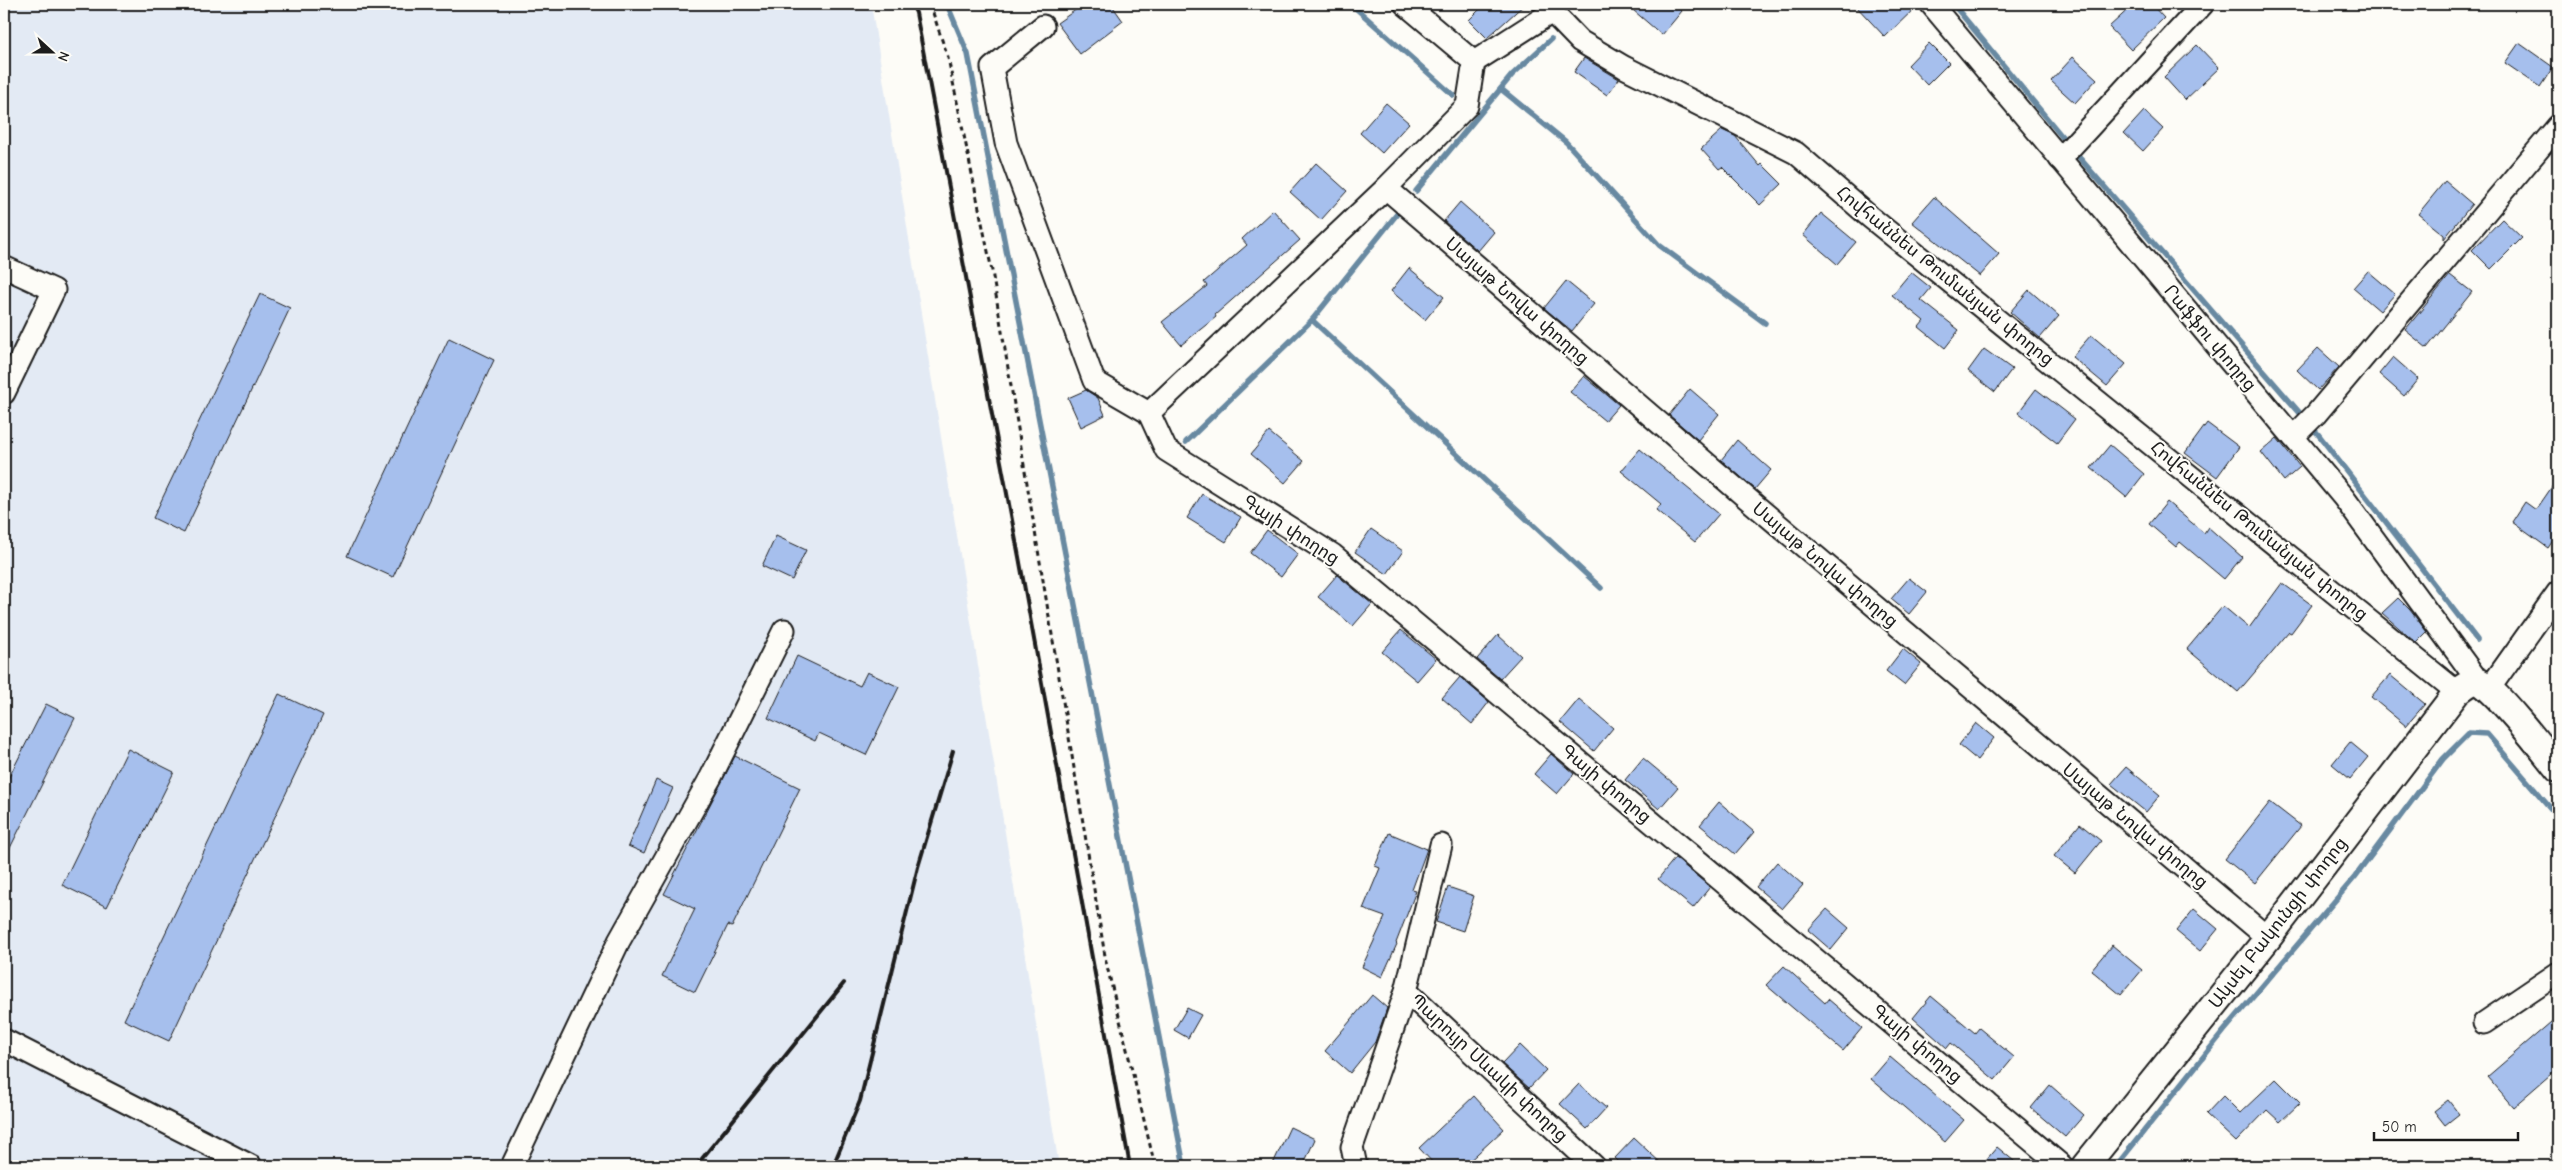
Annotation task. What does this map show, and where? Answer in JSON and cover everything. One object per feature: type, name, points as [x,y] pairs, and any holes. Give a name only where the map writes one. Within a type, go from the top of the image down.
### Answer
[{"type":"main road","name":"Րաֆֆու փողոց","points":[[2474,686],[2558,768]]},
{"type":"main road","name":"Ակսել Բակունցի փողոց","points":[[2086,1166],[2268,938],[2474,686]]},
{"type":"street","points":[[1043,26],[992,68],[1006,143],[1094,381],[1150,413],[1386,188],[1467,106],[1474,62],[1405,4]]},
{"type":"street","name":"Րաֆֆու փողոց","points":[[1931,4],[2067,151],[2293,437],[2344,498],[2474,686]]},
{"type":"street","points":[[2067,151],[2203,4]]},
{"type":"street","name":"Հովհաննես Թումանյան փողոց","points":[[1474,62],[1556,8],[1580,41],[1616,62],[1796,153],[1870,217],[2474,686]]},
{"type":"street","points":[[2293,437],[2316,414],[2558,126]]},
{"type":"street","name":"Սայաթ Նովա փողոց","points":[[1386,188],[1763,513],[2268,938]]},
{"type":"street","points":[[4,267],[54,290],[4,393]]},
{"type":"street","name":"Գայի փողոց","points":[[1150,413],[1166,450],[1333,555],[2062,1166]]},
{"type":"street","points":[[2474,686],[2558,592]]},
{"type":"street","points":[[512,1166],[619,941],[711,777],[784,630]]},
{"type":"street","name":"Պարույր Սևակի փողոց","points":[[1441,845],[1406,991],[1594,1166]]},
{"type":"street","points":[[2484,1024],[2558,973]]},
{"type":"street","points":[[1356,1166],[1352,1147],[1406,991]]},
{"type":"street","points":[[4,1040],[251,1166]]},
{"type":"path","points":[[930,4],[948,58],[992,271],[1106,962],[1155,1166]]},
{"type":"shaded area","points":[[4,4],[871,4],[1059,1166],[4,1166]]},
{"type":"building","points":[[1084,4],[1111,4],[1123,21],[1080,54],[1057,23]]},
{"type":"building","points":[[1485,4],[1525,4],[1487,38],[1469,20]]},
{"type":"building","points":[[1626,4],[1673,4],[1682,11],[1662,35]]},
{"type":"building","points":[[1854,4],[1919,4],[1885,37]]},
{"type":"building","points":[[2134,4],[2151,4],[2164,18],[2131,50],[2109,27]]},
{"type":"building","points":[[1929,43],[1949,63],[1927,85],[1908,65]]},
{"type":"building","points":[[2519,43],[2553,67],[2540,87],[2505,63]]},
{"type":"building","points":[[2197,45],[2219,68],[2185,100],[2164,77]]},
{"type":"building","points":[[2073,57],[2097,79],[2075,103],[2051,81]]},
{"type":"building","points":[[1584,58],[1619,79],[1607,95],[1574,72]]},
{"type":"building","points":[[1386,103],[1409,123],[1382,153],[1360,133]]},
{"type":"building","points":[[2144,111],[2163,129],[2143,151],[2124,133]]},
{"type":"building","points":[[1722,130],[1735,136],[1760,166],[1762,164],[1782,184],[1760,205],[1722,167],[1719,169],[1701,149]]},
{"type":"building","points":[[1316,163],[1347,191],[1321,220],[1290,192]]},
{"type":"building","points":[[2445,181],[2472,204],[2444,239],[2444,235],[2418,214]]},
{"type":"building","points":[[1934,197],[1999,254],[1980,276],[1912,222]]},
{"type":"building","points":[[1460,202],[1494,232],[1478,251],[1444,221]]},
{"type":"building","points":[[1273,210],[1300,240],[1215,315],[1216,317],[1181,345],[1162,322],[1207,286],[1204,282],[1247,245],[1242,239]]},
{"type":"building","points":[[1821,213],[1856,242],[1837,264],[1803,235]]},
{"type":"building","points":[[2502,219],[2522,238],[2491,269],[2472,250]]},
{"type":"building","points":[[1409,268],[1444,297],[1425,320],[1391,291]]},
{"type":"building","points":[[2368,271],[2395,294],[2380,311],[2353,288]]},
{"type":"building","points":[[1911,272],[1931,288],[1921,300],[1959,330],[1945,348],[1919,327],[1924,321],[1892,295]]},
{"type":"building","points":[[2450,275],[2472,292],[2427,348],[2405,330]]},
{"type":"building","points":[[1566,281],[1594,304],[1572,331],[1544,308]]},
{"type":"building","points":[[2029,290],[2059,316],[2040,338],[2010,312]]},
{"type":"building","points":[[260,294],[290,308],[184,533],[153,518]]},
{"type":"building","points":[[2091,335],[2126,364],[2107,386],[2072,357]]},
{"type":"building","points":[[449,338],[494,360],[393,577],[347,556]]},
{"type":"building","points":[[2318,348],[2339,367],[2318,390],[2297,370]]},
{"type":"building","points":[[1984,349],[2012,369],[1995,392],[1968,371]]},
{"type":"building","points":[[2393,357],[2418,379],[2404,396],[2379,374]]},
{"type":"building","points":[[1584,376],[1619,405],[1605,421],[1570,392]]},
{"type":"building","points":[[1690,389],[1719,414],[1698,440],[1669,415]]},
{"type":"building","points":[[2036,389],[2075,419],[2057,443],[2018,413]]},
{"type":"building","points":[[1086,390],[1098,398],[1105,415],[1081,427],[1068,398]]},
{"type":"building","points":[[2207,423],[2239,447],[2217,477],[2185,453]]},
{"type":"building","points":[[1269,432],[1304,461],[1285,483],[1251,454]]},
{"type":"building","points":[[2277,438],[2300,467],[2284,481],[2261,452]]},
{"type":"building","points":[[1737,440],[1771,470],[1755,489],[1721,460]]},
{"type":"building","points":[[2110,445],[2144,474],[2126,497],[2091,468]]},
{"type":"building","points":[[1640,449],[1719,514],[1695,542],[1656,510],[1661,504],[1621,471]]},
{"type":"building","points":[[2558,478],[2558,533],[2548,548],[2512,522],[2525,502],[2536,510]]},
{"type":"building","points":[[1202,494],[1241,517],[1226,542],[1187,518]]},
{"type":"building","points":[[2167,502],[2204,533],[2208,527],[2242,557],[2224,579],[2180,542],[2176,547],[2149,524]]},
{"type":"building","points":[[1371,529],[1403,551],[1387,574],[1355,552]]},
{"type":"building","points":[[1267,530],[1298,554],[1281,577],[1250,553]]},
{"type":"building","points":[[776,536],[806,550],[792,580],[762,566]]},
{"type":"building","points":[[1337,575],[1372,604],[1353,626],[1318,597]]},
{"type":"building","points":[[1909,578],[1927,592],[1909,614],[1891,599]]},
{"type":"building","points":[[2282,583],[2312,605],[2291,633],[2289,632],[2238,692],[2187,649],[2223,606],[2249,628]]},
{"type":"building","points":[[2398,598],[2427,632],[2416,643],[2382,613]]},
{"type":"building","points":[[1401,630],[1436,659],[1417,681],[1382,652]]},
{"type":"building","points":[[1498,635],[1521,656],[1500,679],[1477,659]]},
{"type":"building","points":[[1903,649],[1921,664],[1904,685],[1886,671]]},
{"type":"building","points":[[797,656],[860,686],[867,672],[899,687],[866,755],[819,733],[815,741],[768,718]]},
{"type":"building","points":[[2390,675],[2425,704],[2406,726],[2371,697]]},
{"type":"building","points":[[1460,677],[1489,702],[1472,724],[1442,698]]},
{"type":"building","points":[[279,694],[323,715],[169,1041],[124,1020]]},
{"type":"building","points":[[1579,699],[1613,728],[1594,751],[1560,722]]},
{"type":"building","points":[[46,704],[75,718],[4,860],[4,787]]},
{"type":"building","points":[[1976,723],[1994,738],[1977,760],[1959,745]]},
{"type":"building","points":[[2350,742],[2368,757],[2350,779],[2332,764]]},
{"type":"building","points":[[128,749],[174,772],[107,907],[62,885]]},
{"type":"building","points":[[1551,754],[1574,774],[1557,794],[1534,774]]},
{"type":"building","points":[[735,756],[800,788],[732,927],[728,925],[695,992],[662,976],[695,909],[664,894]]},
{"type":"building","points":[[1643,758],[1678,787],[1659,809],[1625,780]]},
{"type":"building","points":[[2126,767],[2160,795],[2146,812],[2111,784]]},
{"type":"building","points":[[656,780],[673,788],[644,853],[628,846]]},
{"type":"building","points":[[1719,802],[1754,832],[1735,854],[1700,825]]},
{"type":"building","points":[[2270,802],[2301,826],[2255,883],[2225,859]]},
{"type":"building","points":[[2080,824],[2101,841],[2075,873],[2054,856]]},
{"type":"building","points":[[1389,833],[1427,849],[1412,890],[1416,891],[1397,944],[1382,977],[1362,967],[1385,917],[1363,909],[1380,868],[1375,866]]},
{"type":"building","points":[[1675,858],[1710,887],[1693,908],[1658,879]]},
{"type":"building","points":[[1777,862],[1803,885],[1782,909],[1756,887]]},
{"type":"building","points":[[1448,887],[1474,896],[1463,931],[1436,922]]},
{"type":"building","points":[[1827,909],[1849,928],[1831,950],[1808,930]]},
{"type":"building","points":[[2194,909],[2218,929],[2200,951],[2176,931]]},
{"type":"building","points":[[2112,945],[2142,970],[2121,995],[2091,970]]},
{"type":"building","points":[[1784,966],[1825,1003],[1828,999],[1862,1028],[1843,1051],[1766,985]]},
{"type":"building","points":[[1372,995],[1387,1008],[1375,1042],[1350,1073],[1325,1051]]},
{"type":"building","points":[[1931,996],[1975,1033],[1979,1028],[2014,1057],[1995,1080],[1951,1043],[1947,1048],[1913,1018]]},
{"type":"building","points":[[1187,1008],[1201,1015],[1188,1038],[1174,1030]]},
{"type":"building","points":[[2558,1016],[2558,1068],[2513,1107],[2487,1077]]},
{"type":"building","points":[[1520,1045],[1546,1070],[1529,1088],[1502,1064]]},
{"type":"building","points":[[1890,1057],[1964,1120],[1945,1142],[1871,1079]]},
{"type":"building","points":[[2276,1079],[2300,1103],[2280,1122],[2267,1110],[2236,1142],[2206,1114],[2223,1096],[2240,1113]]},
{"type":"building","points":[[1579,1084],[1606,1108],[1587,1129],[1560,1104]]},
{"type":"building","points":[[2050,1085],[2084,1115],[2065,1137],[2031,1108]]},
{"type":"building","points":[[1474,1096],[1504,1129],[1464,1166],[1436,1166],[1419,1148]]},
{"type":"building","points":[[2448,1100],[2459,1114],[2445,1125],[2434,1111]]},
{"type":"building","points":[[1290,1127],[1315,1139],[1303,1166],[1272,1166]]},
{"type":"building","points":[[1634,1138],[1664,1166],[1623,1166],[1615,1158]]},
{"type":"building","points":[[1997,1147],[2020,1166],[1981,1166]]},
{"type":"waterway","points":[[947,4],[968,54],[1184,1166]]},
{"type":"waterway","points":[[1351,4],[1453,95]]},
{"type":"waterway","points":[[1953,4],[2078,156],[2318,434],[2477,640]]},
{"type":"waterway","points":[[1416,191],[1512,75],[1551,39]]},
{"type":"waterway","points":[[1501,89],[1566,142],[1659,245],[1765,323]]},
{"type":"waterway","points":[[1186,442],[1312,320],[1397,214]]},
{"type":"waterway","points":[[1312,320],[1601,588]]},
{"type":"waterway","points":[[2116,1166],[2224,1031],[2355,877],[2443,759],[2469,733],[2487,734],[2558,817]]},
{"type":"railway","points":[[912,4],[916,13],[1019,557],[1130,1166]]},
{"type":"railway","points":[[833,1166],[860,1101],[918,867],[953,751]]},
{"type":"railway","points":[[696,1166],[844,983]]}]
